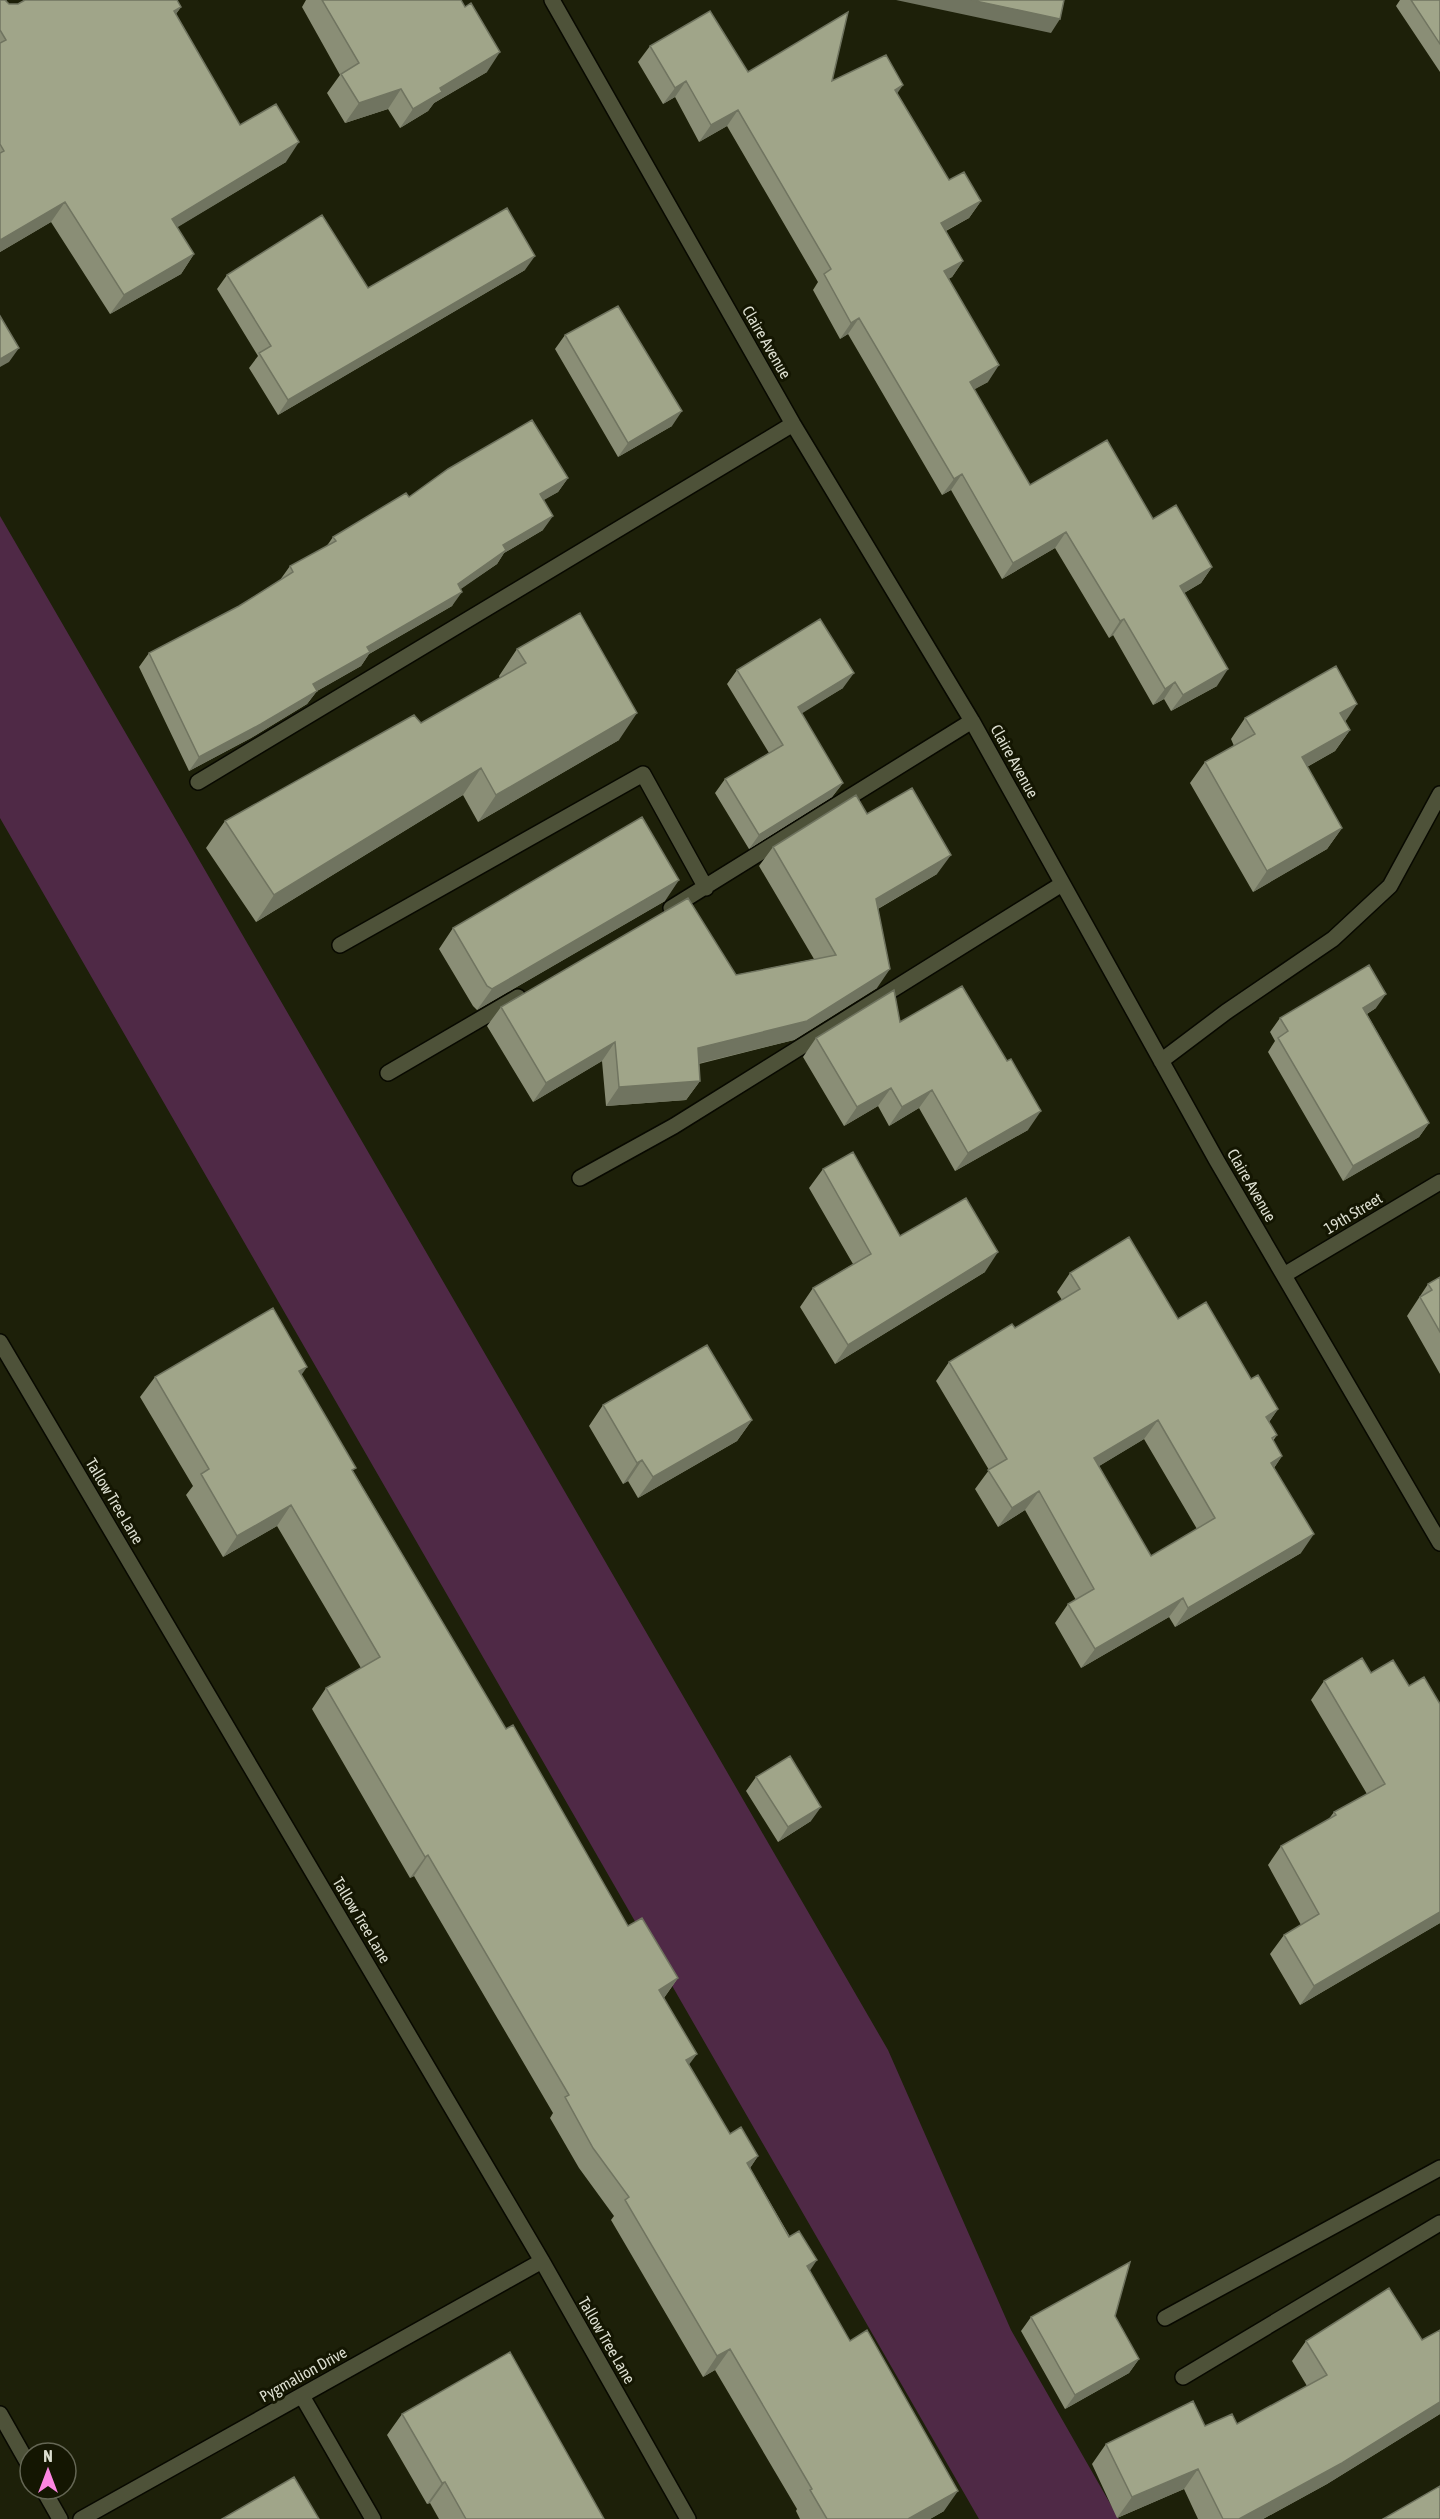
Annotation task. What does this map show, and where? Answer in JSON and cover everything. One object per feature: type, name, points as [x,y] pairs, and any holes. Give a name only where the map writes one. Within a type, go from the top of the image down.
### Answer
[{"type":"street","name":"Claire Avenue","points":[[552,0],[793,424],[972,721],[1161,1061],[1440,1543]]},
{"type":"street","points":[[198,783],[793,424]]},
{"type":"street","points":[[655,918],[972,721]]},
{"type":"street","points":[[340,945],[643,774],[706,888]]},
{"type":"street","points":[[1161,1061],[1226,1011],[1332,939],[1390,886],[1440,794]]},
{"type":"street","points":[[580,1178],[674,1126],[1062,884]]},
{"type":"street","points":[[388,1073],[532,989]]},
{"type":"street","name":"19th Street","points":[[1284,1275],[1440,1182]]},
{"type":"street","name":"Tallow Tree Lane","points":[[0,1342],[542,2261],[688,2519]]},
{"type":"street","points":[[1165,2318],[1440,2168]]},
{"type":"street","points":[[1183,2377],[1440,2223]]},
{"type":"street","name":"Pygmalion Drive","points":[[81,2519],[542,2261]]},
{"type":"street","points":[[302,2396],[373,2519]]},
{"type":"street","points":[[0,2414],[18,2446]]},
{"type":"street","points":[[50,2501],[60,2519]]},
{"type":"shaded area","points":[[0,516],[888,2050],[1011,2330],[1119,2519],[979,2519],[0,818]]},
{"type":"building","points":[[0,0],[5,0],[9,4],[18,4],[25,0],[177,0],[181,7],[174,11],[240,125],[276,104],[299,142],[172,219],[194,254],[124,295],[65,202],[0,240],[0,153],[4,151],[0,144],[0,43],[6,40],[0,30]]},
{"type":"building","points":[[322,0],[461,0],[465,7],[471,3],[500,52],[440,88],[442,92],[413,109],[401,89],[359,103],[341,74],[359,63]]},
{"type":"building","points":[[971,0],[1064,0],[1060,19]]},
{"type":"building","points":[[1411,0],[1440,0],[1440,44]]},
{"type":"building","points":[[710,11],[748,72],[848,12],[832,81],[886,55],[903,85],[895,90],[949,180],[964,172],[981,201],[941,223],[963,261],[944,271],[999,365],[970,382],[1030,485],[1107,440],[1153,519],[1176,505],[1212,567],[1180,586],[1228,669],[1183,695],[1175,682],[1165,689],[1124,619],[1120,621],[1066,532],[1013,563],[962,474],[954,479],[859,318],[851,323],[824,274],[831,269],[738,110],[711,125],[686,81],[675,88],[650,46]]},
{"type":"building","points":[[507,208],[535,256],[288,400],[259,353],[271,346],[227,275],[322,215],[368,288]]},
{"type":"building","points":[[618,306],[682,411],[628,443],[565,335]]},
{"type":"building","points":[[0,316],[19,348],[0,359]]},
{"type":"building","points":[[532,420],[568,478],[540,494],[553,516],[503,545],[506,550],[458,584],[462,592],[367,647],[370,652],[313,684],[317,691],[199,757],[149,653],[239,606],[293,572],[290,566],[336,541],[333,537],[406,493],[409,497],[448,469]]},
{"type":"building","points":[[580,613],[637,713],[496,795],[481,768],[274,895],[225,821],[414,715],[421,723],[526,663],[517,649]]},
{"type":"building","points":[[820,619],[854,673],[798,707],[843,783],[759,835],[725,779],[783,745],[737,670]]},
{"type":"building","points":[[1336,666],[1357,704],[1340,713],[1350,730],[1302,757],[1342,828],[1267,871],[1205,762],[1255,734],[1245,718]]},
{"type":"building","points":[[912,788],[951,855],[876,899],[890,969],[807,1021],[698,1048],[700,1081],[619,1087],[615,1042],[546,1083],[501,1007],[688,898],[736,975],[836,955],[773,847],[856,795],[867,814]]},
{"type":"building","points":[[642,817],[679,880],[492,989],[487,986],[453,928]]},
{"type":"building","points":[[1369,965],[1386,994],[1363,1008],[1429,1123],[1353,1166],[1278,1038],[1288,1031],[1280,1018]]},
{"type":"building","points":[[962,986],[1007,1061],[1011,1059],[1041,1111],[968,1153],[932,1090],[902,1107],[891,1088],[857,1107],[816,1038],[894,990],[900,1022]]},
{"type":"building","points":[[853,1152],[900,1236],[966,1198],[998,1252],[848,1345],[813,1288],[871,1254],[823,1169]]},
{"type":"building","points":[[1129,1237],[1178,1319],[1206,1302],[1251,1379],[1258,1375],[1278,1409],[1266,1417],[1277,1435],[1272,1438],[1282,1456],[1271,1463],[1314,1534],[1188,1608],[1183,1598],[1095,1649],[1068,1604],[1094,1589],[1039,1491],[1012,1508],[988,1470],[1007,1459],[949,1362],[1012,1324],[1015,1328],[1080,1289],[1070,1273]],"holes":[[[1158,1420],[1215,1518],[1151,1556],[1094,1458]]]},
{"type":"building","points":[[1440,1277],[1440,1332],[1420,1297],[1432,1290],[1428,1284]]},
{"type":"building","points":[[273,1308],[307,1367],[299,1371],[356,1468],[352,1470],[506,1729],[513,1725],[628,1926],[642,1918],[678,1978],[659,1990],[697,2054],[686,2060],[730,2134],[741,2127],[758,2156],[747,2163],[789,2237],[799,2231],[817,2260],[807,2266],[850,2341],[867,2330],[958,2491],[908,2519],[827,2519],[810,2490],[812,2489],[730,2349],[717,2356],[625,2200],[629,2197],[593,2148],[565,2097],[569,2095],[428,1855],[425,1857],[326,1688],[380,1657],[291,1505],[237,1536],[201,1474],[209,1469],[155,1377]]},
{"type":"building","points":[[707,1345],[752,1420],[653,1477],[642,1460],[637,1463],[603,1405]]},
{"type":"building","points":[[1362,1658],[1371,1673],[1393,1660],[1409,1686],[1424,1677],[1440,1704],[1440,1912],[1314,1986],[1284,1935],[1319,1914],[1281,1846],[1336,1815],[1334,1812],[1385,1784],[1324,1681]]},
{"type":"building","points":[[790,1756],[821,1807],[788,1827],[756,1777]]},
{"type":"building","points":[[1130,2262],[1115,2316],[1139,2359],[1075,2395],[1031,2317]]},
{"type":"building","points":[[1389,2288],[1422,2340],[1440,2330],[1440,2402],[1342,2463],[1239,2519],[1223,2519],[1198,2469],[1132,2497],[1106,2444],[1193,2401],[1205,2426],[1232,2414],[1237,2424],[1327,2375],[1306,2341]]},
{"type":"building","points":[[510,2352],[604,2519],[466,2519],[402,2414]]},
{"type":"building","points":[[294,2477],[319,2519],[222,2519]]},
{"type":"building","points":[[1440,2486],[1440,2519],[1383,2519]]}]
